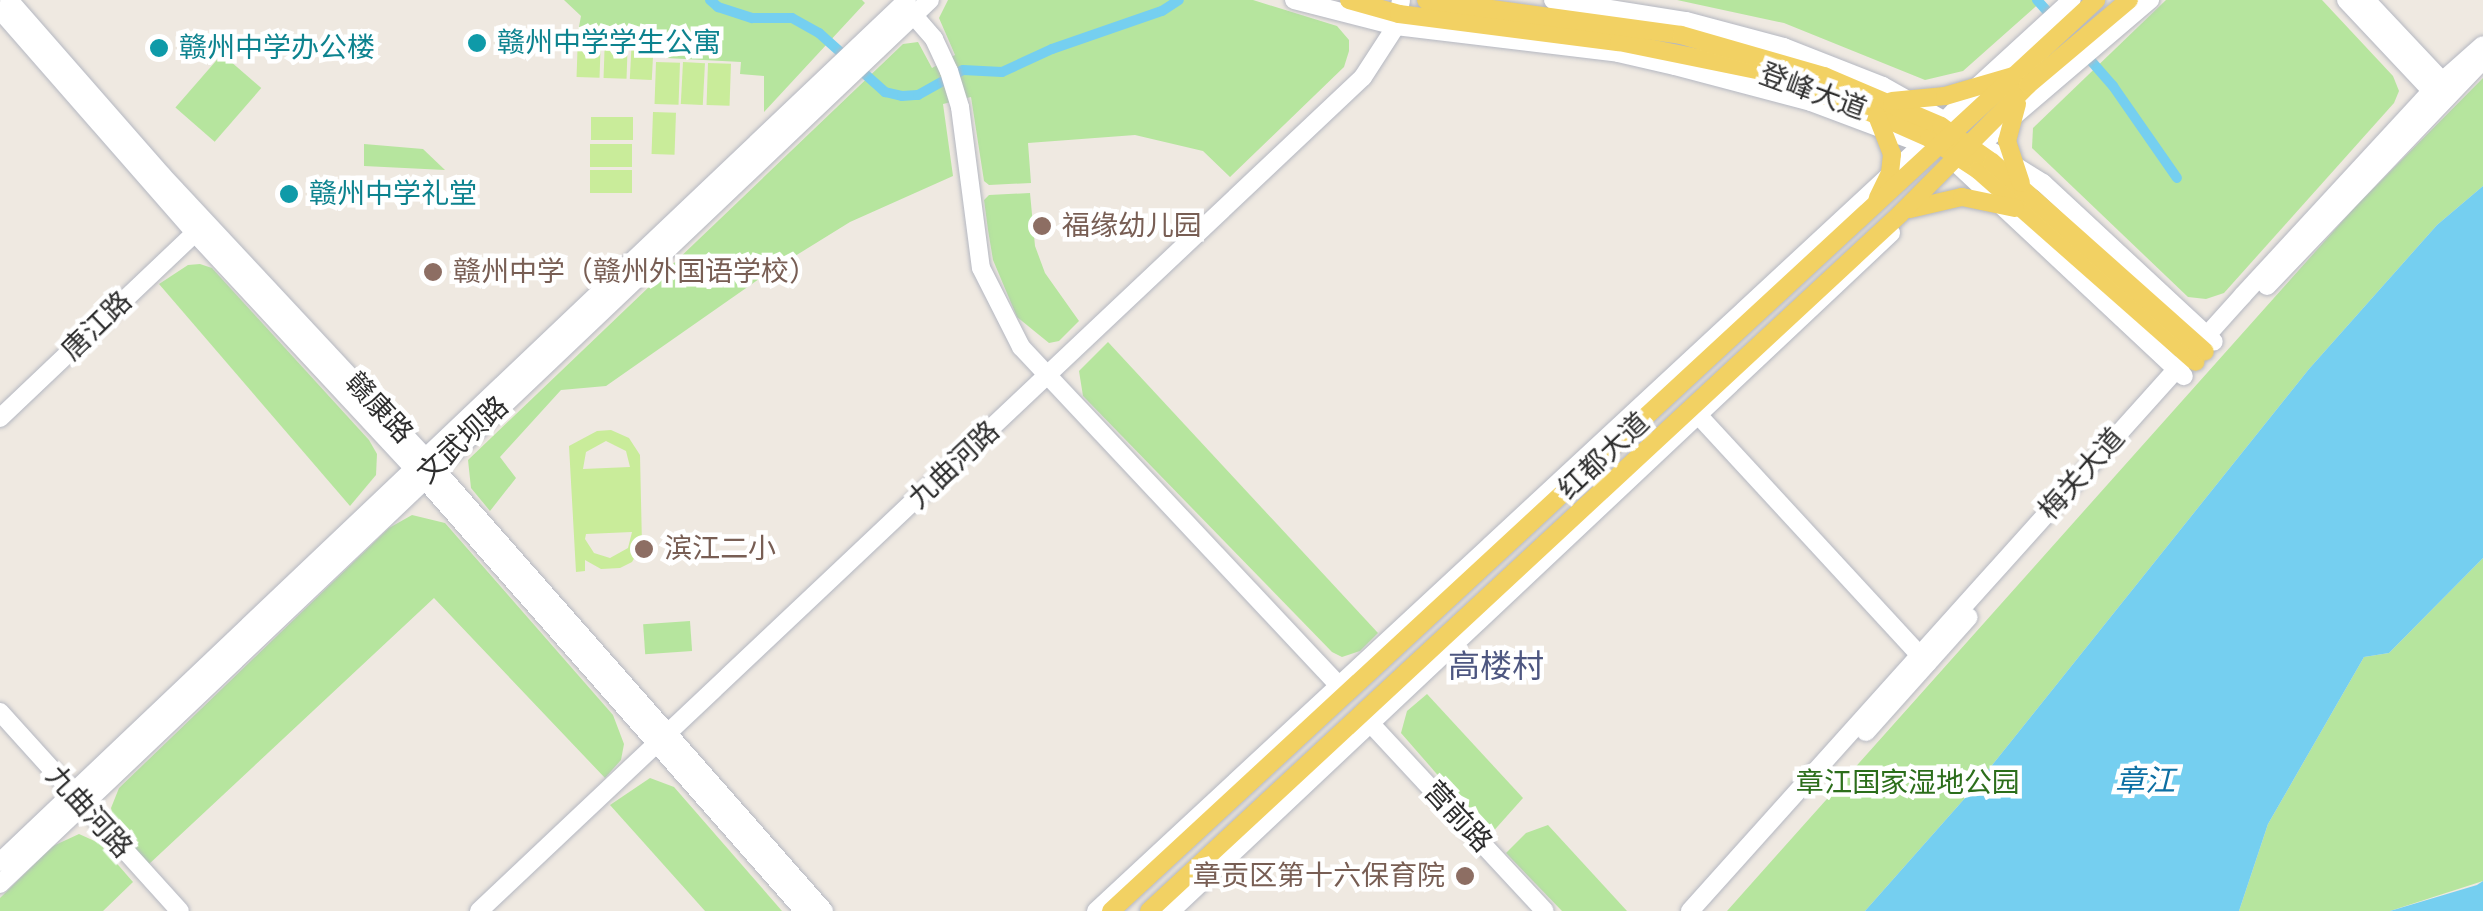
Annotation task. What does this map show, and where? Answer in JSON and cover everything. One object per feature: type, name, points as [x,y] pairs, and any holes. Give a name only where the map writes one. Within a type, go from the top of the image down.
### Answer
[{"type":"main road","name":"登峰大道","points":[[1349,0],[1399,13],[1679,53],[1762,71],[1953,144],[2032,206],[2196,355]]},
{"type":"main road","name":"登峰大道","points":[[1426,0],[1681,35],[1764,56],[1881,115]]},
{"type":"main road","name":"红都大道","points":[[1111,911],[1872,208],[1953,144],[2046,59],[2096,0]]},
{"type":"main road","name":"红都大道","points":[[2046,59],[2136,4]]},
{"type":"main road","points":[[1872,208],[1890,170],[1881,115],[1912,100],[2023,80],[2010,117],[2007,142],[2011,163],[2032,206]]},
{"type":"main road","name":"红都大道","points":[[1149,911],[1900,214],[1953,144]]},
{"type":"main road","points":[[1900,214],[1920,203],[1962,196],[2032,206]]},
{"type":"street","points":[[0,8],[9,0]]},
{"type":"street","name":"赣康路","points":[[9,0],[423,467],[804,911]]},
{"type":"street","name":"文武坝路","points":[[0,884],[78,800],[423,467],[888,29],[905,5],[930,0]]},
{"type":"street","points":[[1294,0],[1399,13]]},
{"type":"street","points":[[1553,0],[1686,20],[1784,47],[1837,65],[1912,100],[1953,144],[1997,202],[2196,355]]},
{"type":"street","points":[[1096,911],[1890,170],[2010,117],[2046,59],[2072,0]]},
{"type":"street","points":[[2346,0],[2441,91]]},
{"type":"street","points":[[2366,0],[2441,91]]},
{"type":"street","points":[[905,5],[934,40],[955,89],[981,268],[1009,329],[1048,378],[1340,687]]},
{"type":"street","name":"赣康路","points":[[0,8],[194,233],[423,467]]},
{"type":"street","name":"九曲河路","points":[[479,911],[1363,78],[1399,13]]},
{"type":"street","name":"梅关大道","points":[[1690,911],[2483,46]]},
{"type":"street","points":[[1171,911],[1700,418],[1920,203],[1953,144],[1978,86],[2046,59]]},
{"type":"street","name":"梅关大道","points":[[2441,91],[2483,60]]},
{"type":"street","points":[[1881,115],[2011,163],[2044,183],[2196,355]]},
{"type":"street","name":"唐江路","points":[[0,418],[194,233]]},
{"type":"street","points":[[1700,418],[1923,659]]},
{"type":"street","name":"梅关大道","points":[[1705,911],[1923,659]]},
{"type":"street","name":"九曲河路","points":[[0,712],[180,911]]},
{"type":"street","name":"营前路","points":[[1371,724],[1545,911]]},
{"type":"street","name":"赣康路","points":[[661,742],[824,911]]},
{"type":"street","name":"文武坝路","points":[[0,862],[78,800]]},
{"type":"green space","points":[[564,0],[865,3],[764,112],[764,76],[740,74],[741,62],[666,58],[666,38],[578,32],[581,16]]},
{"type":"green space","points":[[948,0],[1253,0],[1337,26],[1349,40],[1349,51],[1344,67],[1230,177],[1203,151],[1135,135],[1028,143],[1031,183],[989,185],[984,181],[971,97],[943,104],[953,176],[850,222],[766,274],[606,386],[561,390],[500,457],[516,478],[490,511],[471,488],[468,460],[903,44],[918,42],[932,68],[955,55],[939,18]]},
{"type":"green space","points":[[1677,0],[2043,0],[1963,71],[1925,80],[1784,23]]},
{"type":"green space","points":[[2166,0],[2322,0],[2393,76],[2399,91],[2394,103],[2224,293],[2206,299],[2188,297],[2032,148],[2033,128]]},
{"type":"green space","points":[[578,35],[601,36],[600,78],[577,77]]},
{"type":"green space","points":[[605,36],[628,37],[627,79],[604,78]]},
{"type":"green space","points":[[632,37],[654,38],[652,80],[630,79]]},
{"type":"green space","points":[[222,54],[261,88],[215,142],[175,108]]},
{"type":"green space","points":[[656,62],[680,63],[679,105],[655,104]]},
{"type":"green space","points":[[683,62],[705,63],[703,105],[681,104]]},
{"type":"green space","points":[[708,63],[731,64],[730,106],[707,105]]},
{"type":"green space","name":"章江国家湿地公园","points":[[2483,78],[2483,186],[2437,225],[2309,369],[1973,789],[1865,911],[1727,911],[2356,206]]},
{"type":"green space","points":[[653,112],[676,113],[675,155],[652,154]]},
{"type":"green space","points":[[591,117],[633,117],[633,140],[591,140]]},
{"type":"green space","points":[[364,144],[423,149],[445,170],[364,166]]},
{"type":"green space","points":[[590,144],[632,144],[632,167],[590,167]]},
{"type":"green space","points":[[590,170],[632,170],[632,193],[590,193]]},
{"type":"green space","points":[[1030,193],[1035,246],[1045,273],[1079,321],[1059,341],[1049,343],[1017,317],[993,260],[984,200],[989,195]]},
{"type":"green space","points":[[188,265],[212,268],[369,440],[377,454],[376,475],[350,506],[159,284]]},
{"type":"green space","points":[[1108,342],[1378,633],[1360,651],[1342,657],[1332,652],[1083,396],[1079,371]]},
{"type":"green space","points":[[611,430],[629,438],[640,455],[642,545],[632,562],[620,568],[601,569],[585,560],[585,571],[576,572],[569,446],[597,431]],"holes":[[[606,441],[626,451],[630,467],[583,469],[586,452]],[[632,532],[628,548],[610,558],[594,553],[585,539],[586,534]]]},
{"type":"green space","points":[[412,515],[445,523],[613,715],[624,744],[621,760],[605,778],[434,598],[148,865],[115,825],[111,808],[119,788],[389,528]]},
{"type":"green space","points":[[2483,558],[2483,881],[2390,911],[2239,911],[2268,824],[2364,657],[2389,653]]},
{"type":"green space","points":[[690,621],[692,651],[645,654],[643,624]]},
{"type":"green space","points":[[1427,694],[1523,798],[1490,835],[1401,733],[1407,711]]},
{"type":"green space","points":[[650,778],[674,787],[782,911],[705,911],[610,805]]},
{"type":"green space","points":[[1548,825],[1627,911],[1562,911],[1506,853],[1526,833]]},
{"type":"green space","points":[[79,834],[99,843],[133,882],[103,911],[0,911],[0,898],[53,846]]},
{"type":"water","name":"章江","points":[[2483,186],[2483,558],[2389,653],[2364,657],[2268,824],[2239,911],[1865,911],[1973,789],[2309,369],[2437,225]]},
{"type":"water","points":[[2483,881],[2483,911],[2390,911],[2477,885]]},
{"type":"waterway","points":[[710,0],[718,7],[752,18],[792,18],[819,33],[885,92],[902,96],[918,95],[963,70],[1002,72],[1052,49],[1162,11],[1179,0]]},
{"type":"waterway","points":[[2037,0],[2054,19]]},
{"type":"waterway","points":[[2085,54],[2113,86],[2177,178]]},
{"type":"place","name":"赣州中学学生公寓","points":[[477,43]]},
{"type":"place","name":"赣州中学办公楼","points":[[159,48]]},
{"type":"place","name":"赣州中学礼堂","points":[[289,194]]},
{"type":"place","name":"福缘幼儿园","points":[[1042,226]]},
{"type":"place","name":"赣州中学（赣州外国语学校）","points":[[433,272]]},
{"type":"place","name":"滨江二小","points":[[644,549]]},
{"type":"place","name":"章贡区第十六保育院","points":[[1465,876]]},
{"type":"district","name":"高楼村","points":[[1496,666]]}]
